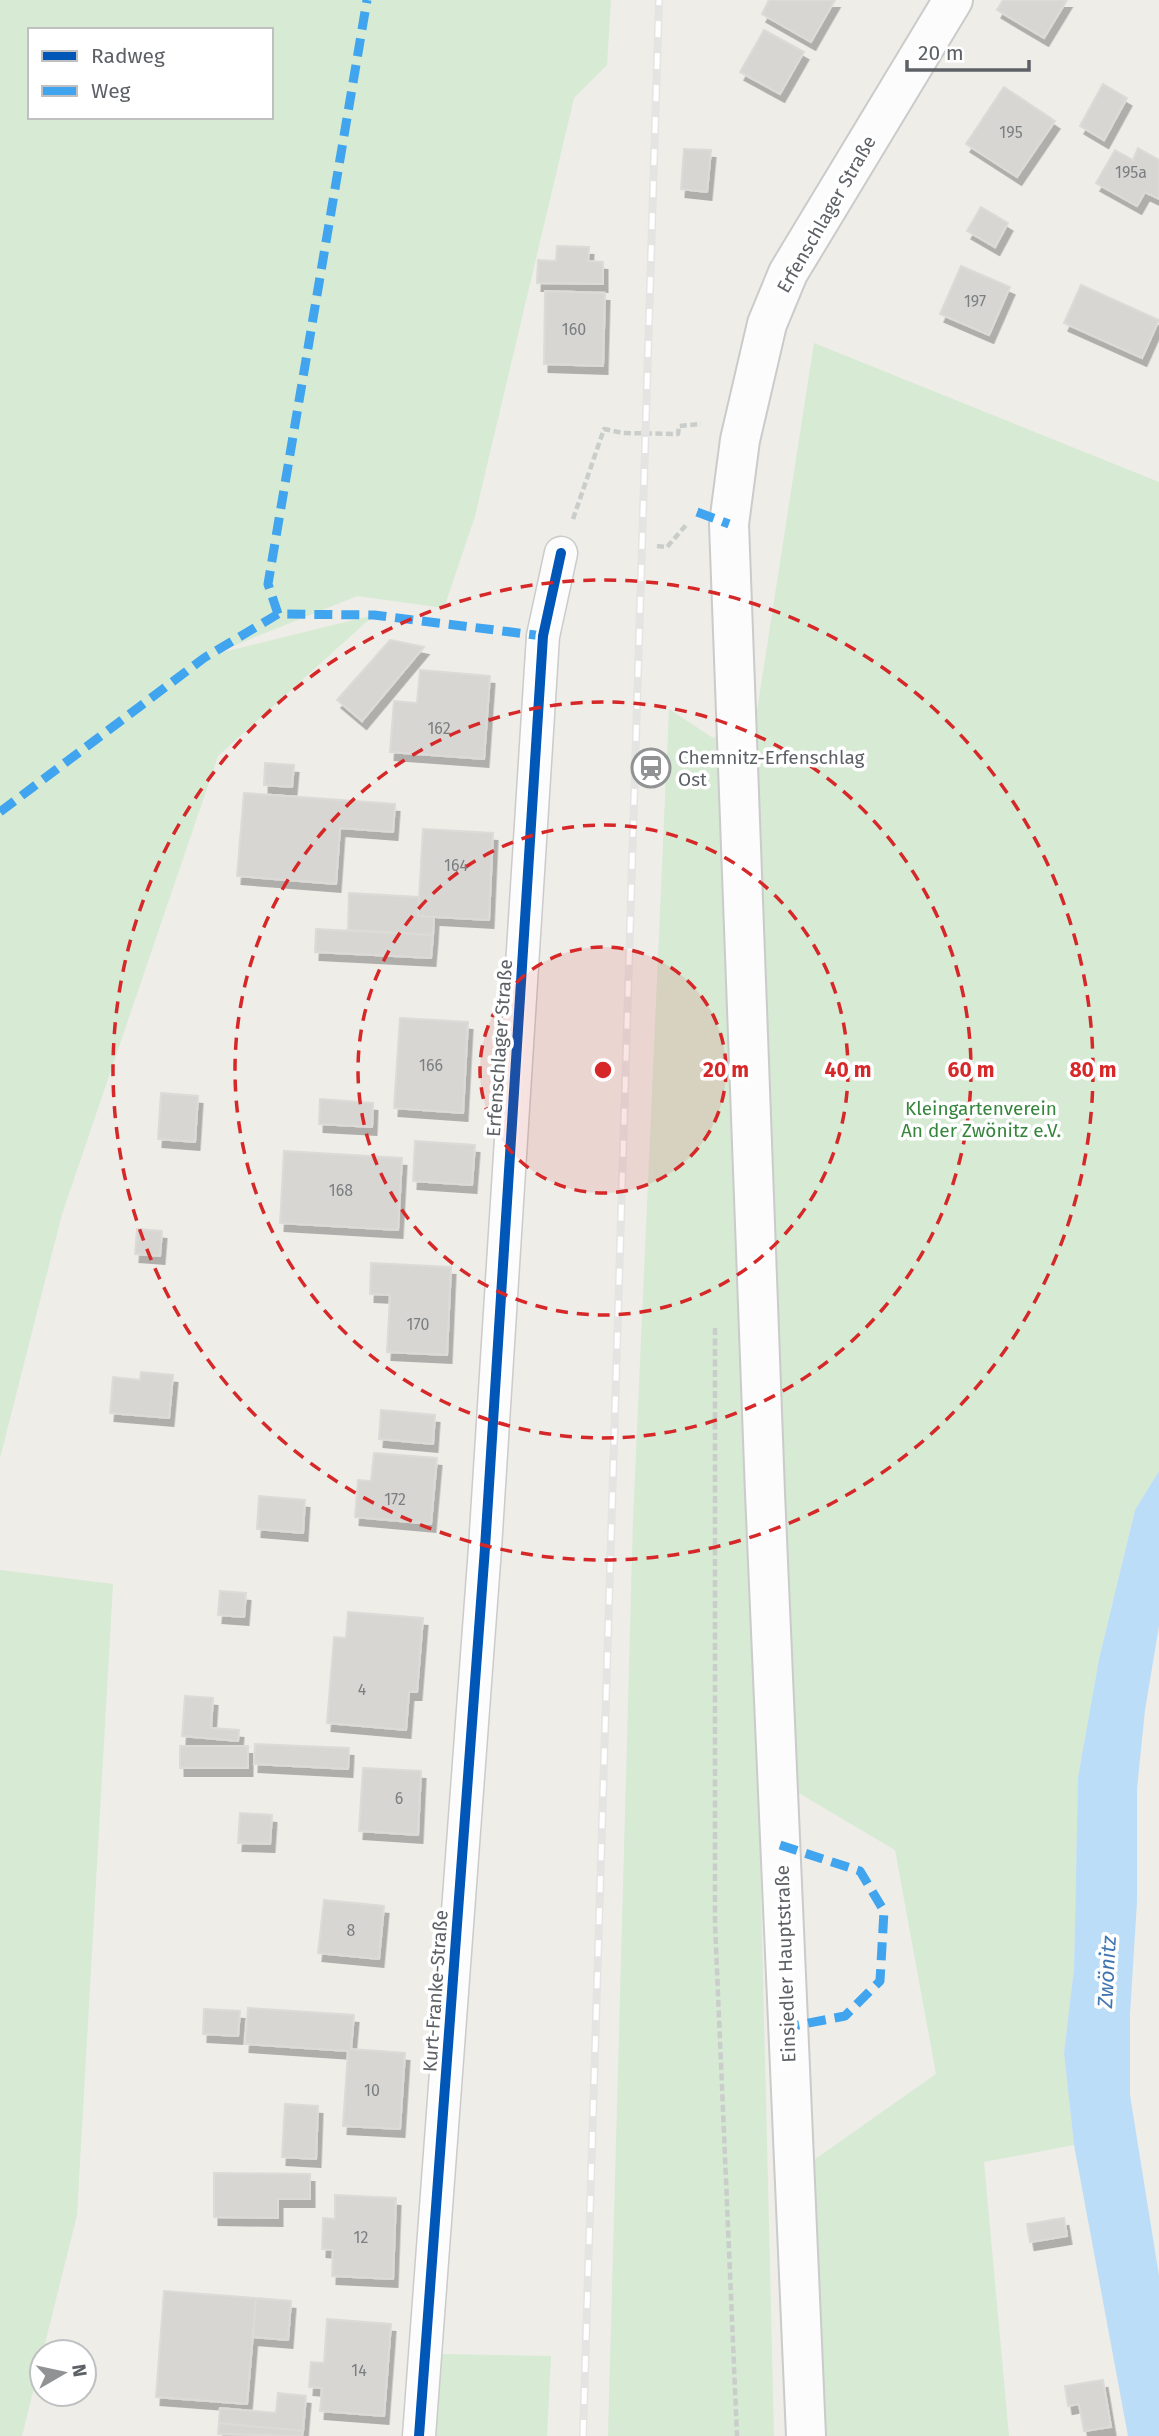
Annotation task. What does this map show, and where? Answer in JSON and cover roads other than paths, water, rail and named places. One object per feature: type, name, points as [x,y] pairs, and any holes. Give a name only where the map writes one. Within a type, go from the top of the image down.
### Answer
[{"type":"main road","name":"Erfenschlager Straße","points":[[765,1493],[729,524],[740,440],[767,324],[788,273],[953,0]]},
{"type":"main road","name":"Einsiedler Hauptstraße","points":[[765,1493],[806,2436]]},
{"type":"street","name":"Erfenschlager Straße","points":[[485,1548],[543,636],[561,553]]},
{"type":"street","name":"Kurt-Franke-Straße","points":[[419,2436],[485,1548]]},
{"type":"water","name":"Zwönitz","points":[[1159,1471],[1159,1626],[1145,1710],[1137,1789],[1137,1902],[1130,2014],[1130,2095],[1159,2276],[1159,2436],[1128,2436],[1074,2145],[1064,2053],[1074,1968],[1078,1777],[1099,1659],[1135,1510]]},
{"type":"railway","points":[[583,2436],[659,0]]},
{"type":"place","name":"Chemnitz-Erfenschlag Ost","points":[[651,768]]},
{"type":"park label","name":"Kleingartenverein An der Zwönitz e.V.","points":[[981,1119]]}]
